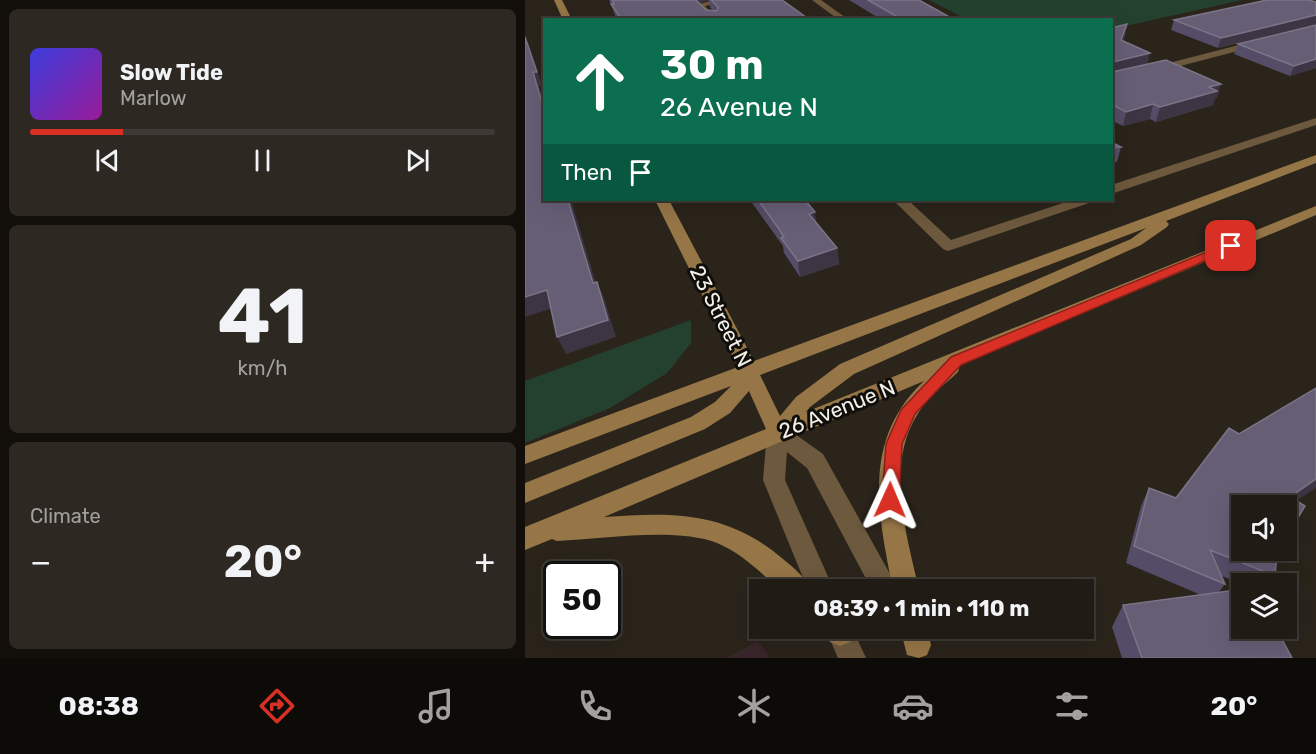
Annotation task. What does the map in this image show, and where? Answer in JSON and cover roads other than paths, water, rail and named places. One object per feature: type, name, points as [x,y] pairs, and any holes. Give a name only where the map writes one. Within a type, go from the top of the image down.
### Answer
[{"type":"main road","points":[[558,0],[567,18]]},
{"type":"main road","points":[[525,455],[1316,159]]},
{"type":"main road","name":"23 Street N","points":[[663,201],[750,372],[778,433]]},
{"type":"main road","points":[[778,433],[803,402],[847,369],[1136,242],[1186,207]]},
{"type":"main road","name":"26 Avenue N","points":[[536,535],[1316,210]]},
{"type":"main road","points":[[904,579],[891,515],[890,484],[894,444],[908,410],[956,361]]},
{"type":"main road","points":[[525,493],[698,423],[722,410],[735,399],[750,372]]},
{"type":"main road","points":[[536,535],[682,526],[712,531],[749,548],[787,579]]},
{"type":"street","points":[[713,18],[699,5],[729,0]]},
{"type":"street","points":[[816,0],[842,18]]},
{"type":"street","points":[[1113,80],[1271,40]]},
{"type":"street","points":[[1113,189],[1316,121]]},
{"type":"street","points":[[901,201],[948,246],[1081,201]]},
{"type":"street","name":"23 Street N","points":[[778,433],[774,480],[816,579]]},
{"type":"street","name":"23 Street N","points":[[778,433],[815,461],[880,579]]},
{"type":"street","points":[[842,639],[852,658]]}]
